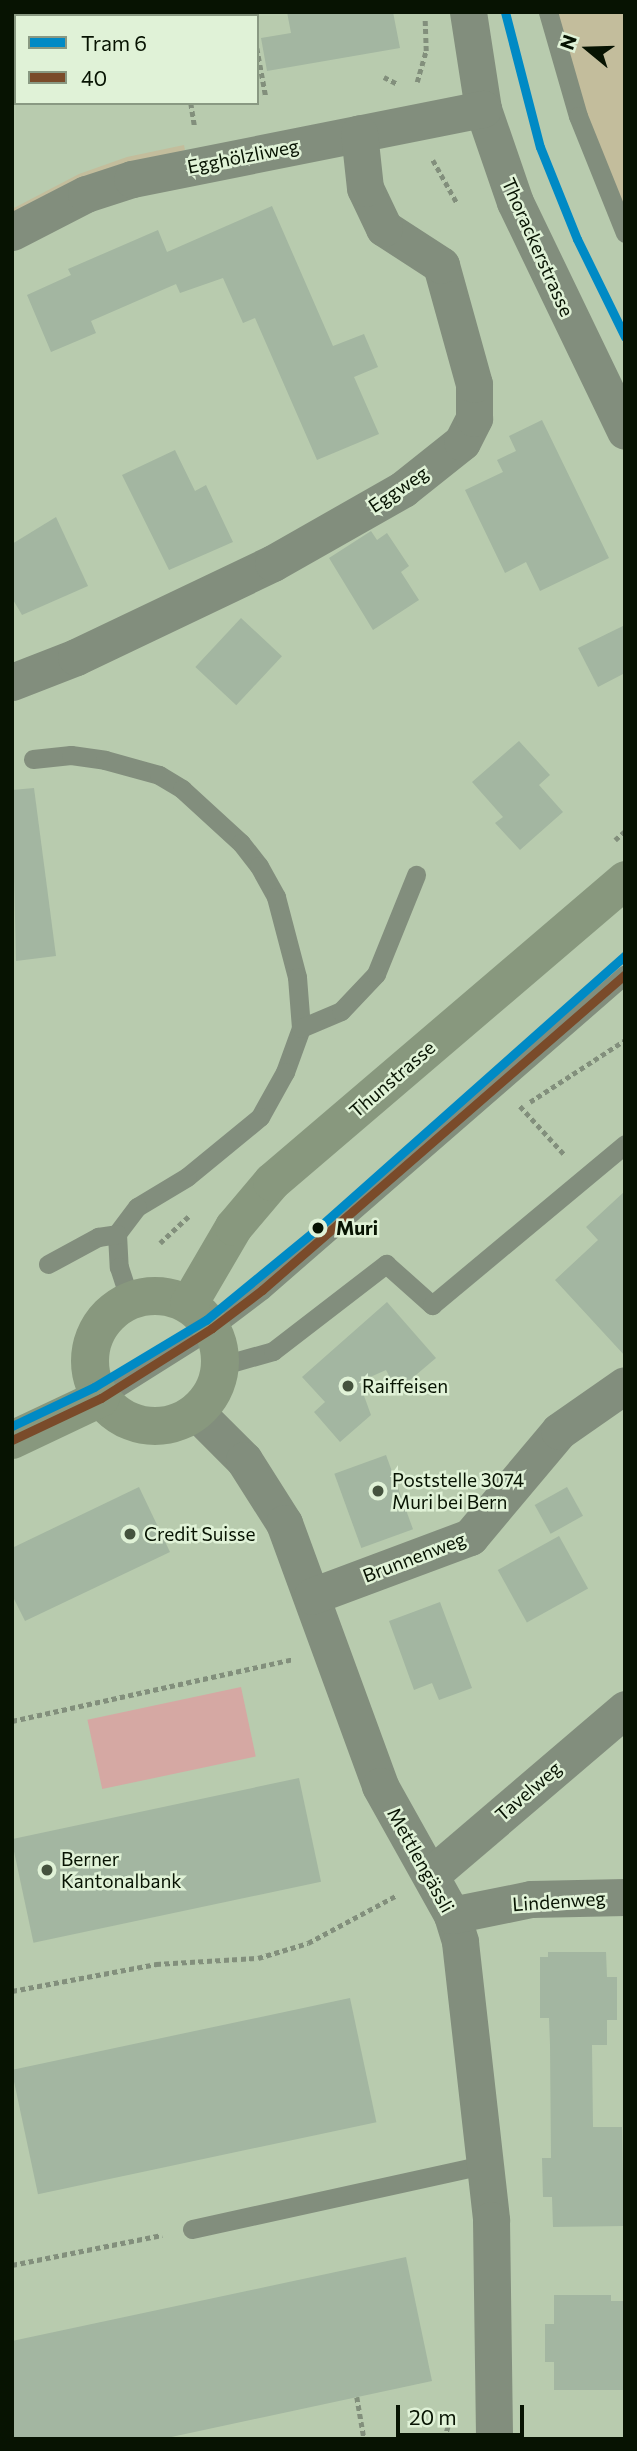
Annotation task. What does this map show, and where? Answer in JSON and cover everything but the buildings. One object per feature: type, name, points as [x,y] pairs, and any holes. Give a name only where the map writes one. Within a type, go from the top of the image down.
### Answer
[{"type":"main road","name":"Thunstrasse","points":[[200,1316],[234,1227],[272,1182],[625,880]]},
{"type":"main road","points":[[169,1297],[200,1316],[220,1366],[213,1391],[196,1412],[166,1426],[149,1426],[118,1415],[101,1398],[92,1377],[93,1340],[101,1323],[130,1301],[169,1297]]},
{"type":"main road","points":[[12,1440],[101,1398]]},
{"type":"street","name":"Thorackerstrasse","points":[[468,12],[483,109],[514,202],[625,431]]},
{"type":"street","name":"Egghölzliweg","points":[[12,232],[86,194],[132,179],[483,109]]},
{"type":"street","name":"Eggweg","points":[[12,682],[76,657],[272,563],[404,489],[462,442],[474,418],[474,384],[442,265],[384,228],[365,188],[359,133]]},
{"type":"street","name":"Brunnenweg","points":[[312,1596],[470,1537],[559,1431],[625,1385]]},
{"type":"street","name":"Mettlengässli","points":[[196,1412],[244,1460],[270,1496],[312,1596],[380,1786],[432,1874],[452,1915],[460,1942],[493,2253],[494,2439]]},
{"type":"street","name":"Tavelweg","points":[[432,1874],[625,1709]]},
{"type":"street","name":"Lindenweg","points":[[452,1915],[531,1899],[625,1897]]},
{"type":"lane","points":[[548,12],[578,116],[625,233]]},
{"type":"lane","points":[[33,760],[71,755],[159,775],[183,789],[241,843],[276,897],[297,977],[301,1027],[285,1072],[260,1117],[187,1177],[137,1207],[117,1234],[119,1267],[130,1301]]},
{"type":"lane","points":[[301,1027],[341,1011],[376,974],[416,875]]},
{"type":"lane","points":[[101,1398],[200,1316],[262,1290],[625,974]]},
{"type":"lane","points":[[220,1366],[273,1351],[387,1264],[432,1305],[625,1144]]},
{"type":"lane","points":[[48,1264],[98,1237],[117,1234]]},
{"type":"lane","points":[[192,2229],[484,2165]]},
{"type":"path","points":[[415,93],[426,51],[425,12]]},
{"type":"path","points":[[259,59],[266,97]]},
{"type":"path","points":[[191,105],[197,139]]},
{"type":"path","points":[[429,145],[457,203]]},
{"type":"path","points":[[585,1178],[521,1106],[590,1067],[625,1040]]},
{"type":"path","points":[[12,1721],[249,1672],[331,1648]]},
{"type":"path","points":[[12,1991],[156,1964],[258,1958],[320,1937],[432,1874]]},
{"type":"path","points":[[12,2265],[192,2229]]},
{"type":"path","points":[[357,2397],[364,2439]]},
{"type":"shaded area","points":[[548,12],[625,12],[625,233]]},
{"type":"shaded area","points":[[184,145],[185,150],[12,216],[12,209],[79,174],[127,157]]},
{"type":"shaded area","points":[[241,1687],[256,1756],[102,1789],[87,1720]]},
{"type":"tram line","name":"6","points":[[505,12],[540,147],[577,239],[625,337]]},
{"type":"tram line","name":"6","points":[[12,1426],[94,1387],[206,1320],[318,1228],[625,955]]},
{"type":"transit line","name":"40","points":[[12,1440],[101,1398],[212,1328],[262,1290],[625,974]]},
{"type":"place","name":"Muri","points":[[318,1228]]},
{"type":"place","name":"Raiffeisen","points":[[348,1386]]},
{"type":"place","name":"Poststelle 3074 Muri bei Bern","points":[[378,1491]]},
{"type":"place","name":"Credit Suisse","points":[[130,1534]]},
{"type":"place","name":"Berner Kantonalbank","points":[[47,1870]]}]
